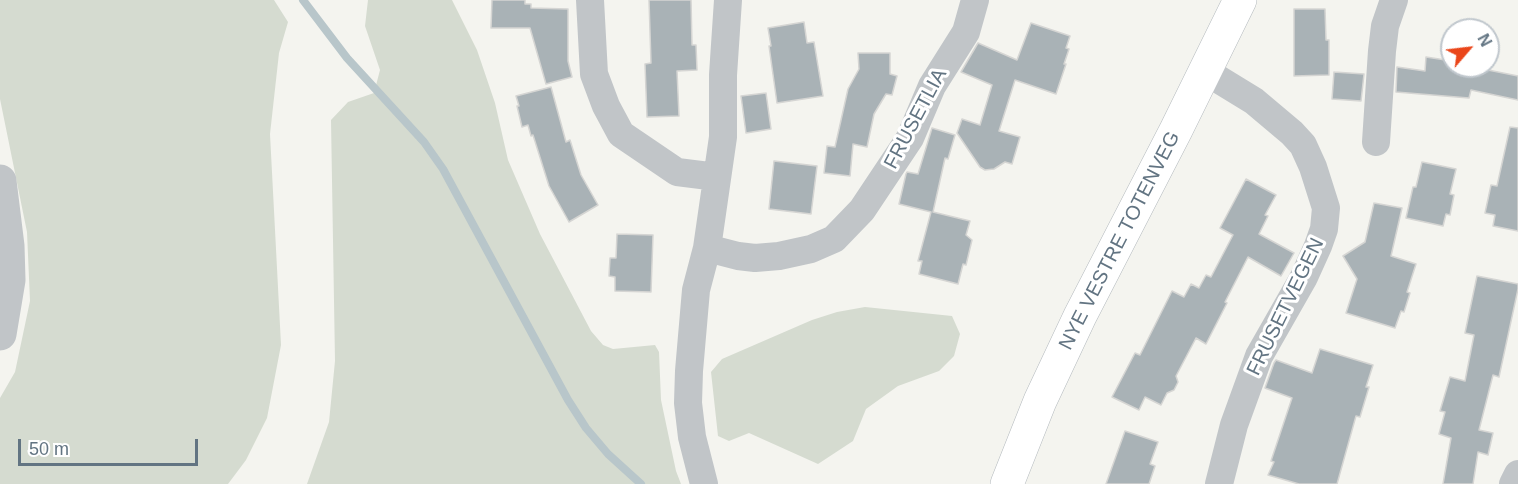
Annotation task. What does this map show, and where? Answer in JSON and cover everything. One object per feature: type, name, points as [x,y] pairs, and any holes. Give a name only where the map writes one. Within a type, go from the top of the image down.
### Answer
[{"type":"main road","name":"NYE VESTRE TOTENVEG","points":[[1007,484],[1040,401],[1080,316],[1240,0]]},
{"type":"street","points":[[590,0],[594,74],[606,106],[621,134],[677,172],[717,177]]},
{"type":"street","points":[[704,484],[692,437],[688,403],[688,371],[696,290],[707,248],[723,137],[723,75],[728,0]]},
{"type":"street","name":"FRUSETLIA","points":[[707,248],[755,258],[779,256],[811,249],[834,239],[861,210],[910,138],[932,86],[966,32],[975,0]]},
{"type":"street","points":[[1376,142],[1384,34],[1394,0]]},
{"type":"street","name":"FRUSETVEGEN","points":[[1205,71],[1254,101],[1303,145],[1314,167],[1326,208],[1324,229],[1304,277],[1259,356],[1234,425],[1219,484]]},
{"type":"street","points":[[0,181],[8,246],[9,280],[0,334]]},
{"type":"street","points":[[1513,484],[1518,474]]},
{"type":"shaded area","points":[[0,0],[274,0],[288,22],[279,53],[270,134],[281,345],[267,418],[246,460],[228,484],[0,484],[0,398],[15,372],[30,301],[27,232],[0,99]]},
{"type":"shaded area","points":[[368,0],[452,0],[477,50],[495,103],[508,160],[540,234],[591,331],[603,345],[613,349],[655,345],[659,352],[661,400],[676,471],[681,484],[307,484],[329,422],[335,361],[331,120],[348,102],[374,93],[380,70],[365,26]]},
{"type":"shaded area","points":[[865,307],[952,316],[960,334],[954,356],[939,371],[898,386],[866,409],[853,441],[818,464],[749,433],[729,441],[718,436],[711,372],[722,359],[812,320],[837,312]]},
{"type":"building","points":[[492,0],[525,0],[525,4],[531,4],[531,8],[568,9],[568,61],[572,77],[546,84],[530,28],[491,28]]},
{"type":"building","points":[[649,0],[691,0],[692,45],[696,45],[697,70],[677,71],[679,116],[647,117],[645,64],[651,63]]},
{"type":"building","points":[[1294,9],[1325,9],[1326,40],[1329,40],[1329,75],[1294,76]]},
{"type":"building","points":[[804,22],[807,43],[814,42],[823,96],[777,103],[768,28]]},
{"type":"building","points":[[1031,23],[1070,36],[1066,48],[1069,49],[1064,64],[1066,64],[1056,94],[1015,80],[999,131],[1020,137],[1012,164],[1005,162],[994,169],[985,170],[980,167],[957,133],[962,119],[980,125],[992,85],[961,72],[978,43],[1017,60]]},
{"type":"building","points":[[858,53],[890,53],[890,74],[897,76],[892,95],[886,94],[874,114],[867,147],[853,144],[850,176],[824,173],[827,146],[835,147],[848,89],[859,69]]},
{"type":"building","points":[[1426,57],[1440,59],[1440,78],[1500,78],[1500,72],[1518,76],[1518,100],[1471,90],[1469,98],[1396,92],[1397,67],[1425,71]]},
{"type":"building","points":[[1334,72],[1364,74],[1361,101],[1332,99]]},
{"type":"building","points":[[551,87],[566,142],[570,140],[581,175],[598,205],[569,222],[549,186],[533,135],[531,136],[528,125],[522,127],[517,106],[519,106],[516,96]]},
{"type":"building","points":[[766,93],[771,129],[746,133],[741,96]]},
{"type":"building","points":[[1510,127],[1518,128],[1518,231],[1493,226],[1495,215],[1485,213],[1491,185],[1497,186]]},
{"type":"building","points":[[932,128],[955,135],[948,159],[945,158],[933,212],[970,221],[966,235],[972,240],[966,265],[963,264],[958,284],[919,274],[922,261],[918,261],[931,212],[899,204],[906,174],[907,172],[918,174]]},
{"type":"building","points":[[774,161],[817,166],[811,214],[769,209]]},
{"type":"building","points":[[1422,162],[1456,169],[1450,194],[1454,195],[1450,215],[1446,214],[1443,226],[1406,218]]},
{"type":"building","points":[[1246,179],[1276,195],[1265,215],[1268,216],[1259,234],[1294,253],[1281,276],[1248,257],[1206,344],[1196,338],[1176,376],[1178,382],[1174,390],[1167,393],[1161,405],[1145,397],[1139,410],[1112,397],[1135,353],[1140,355],[1172,291],[1184,297],[1191,284],[1199,288],[1206,275],[1211,277],[1233,235],[1220,228]]},
{"type":"building","points":[[1374,203],[1402,208],[1391,256],[1416,264],[1407,292],[1410,293],[1404,312],[1401,311],[1395,328],[1346,313],[1357,279],[1343,256],[1365,242]]},
{"type":"building","points":[[617,234],[653,235],[651,292],[615,291],[615,277],[609,276],[610,258],[616,258]]},
{"type":"building","points":[[1477,276],[1518,284],[1518,289],[1499,377],[1493,375],[1479,430],[1493,433],[1488,455],[1478,452],[1473,484],[1443,484],[1451,438],[1439,434],[1445,412],[1440,411],[1450,377],[1465,381],[1474,335],[1465,333]]},
{"type":"building","points":[[1320,349],[1373,365],[1360,417],[1356,416],[1337,484],[1299,484],[1268,475],[1274,462],[1271,461],[1292,398],[1265,388],[1276,360],[1312,373]]},
{"type":"building","points":[[1125,431],[1158,442],[1150,464],[1155,466],[1149,484],[1106,484]]},
{"type":"waterway","points":[[303,0],[347,58],[424,142],[443,169],[568,400],[586,428],[608,454],[641,484]]}]
